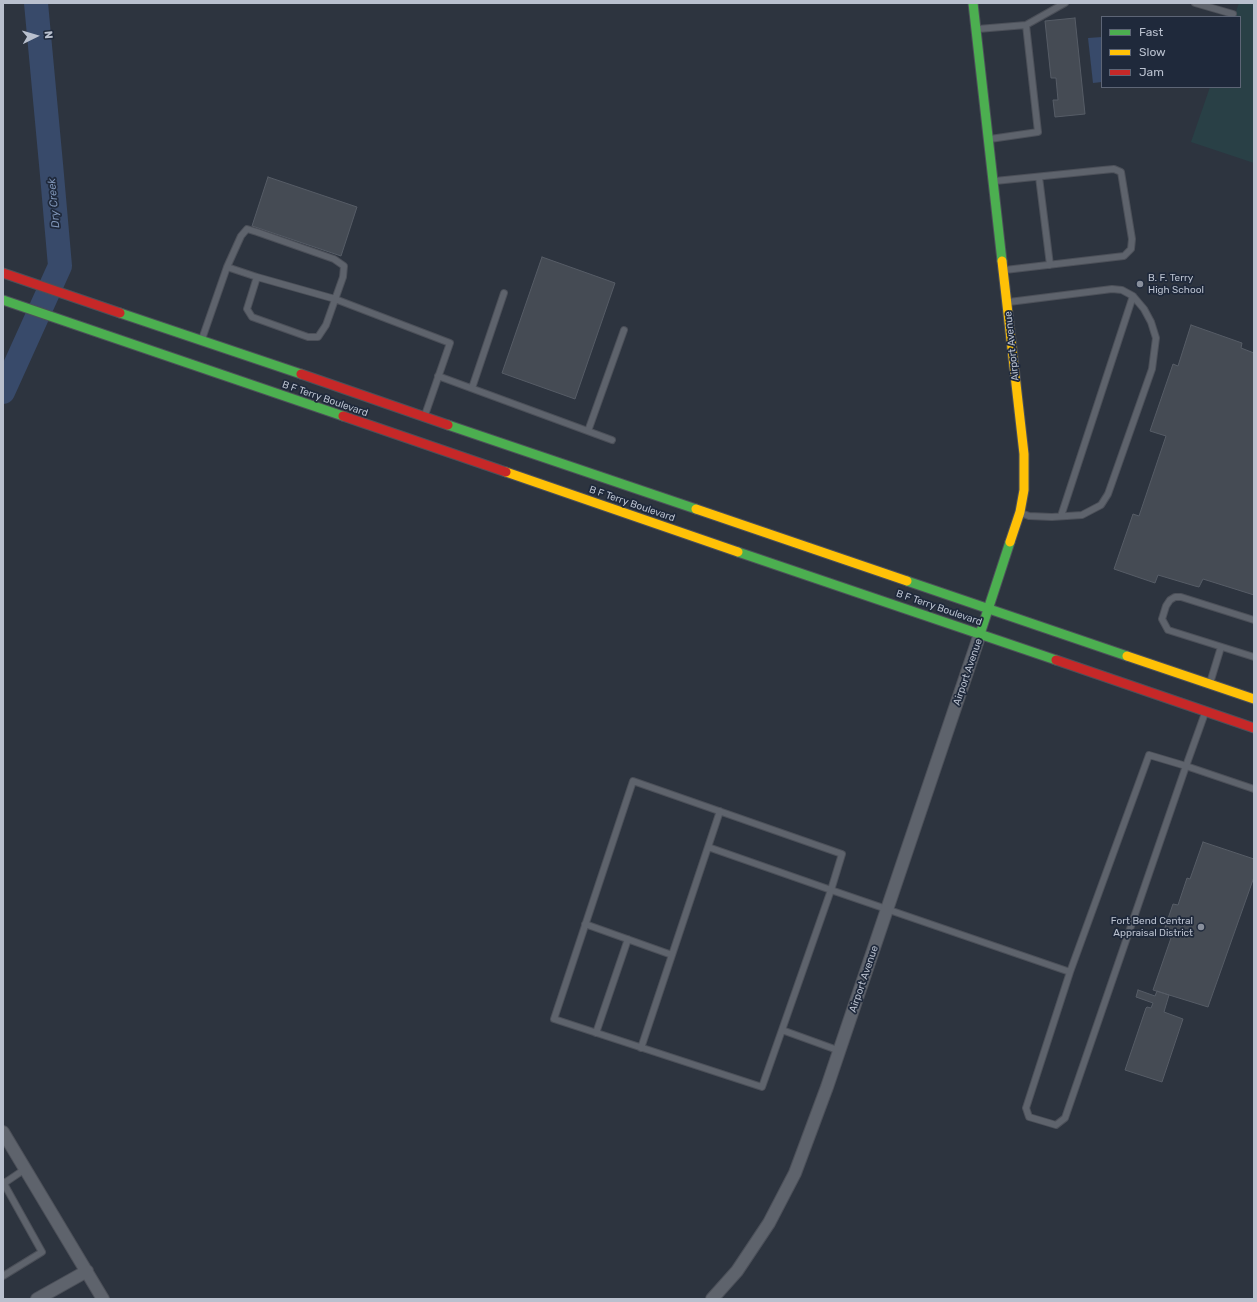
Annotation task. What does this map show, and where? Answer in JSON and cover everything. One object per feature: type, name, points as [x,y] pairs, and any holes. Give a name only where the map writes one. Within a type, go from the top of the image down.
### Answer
[{"type":"main road","name":"Airport Avenue","points":[[973,3],[1024,454],[1024,490],[1020,512],[980,634]]},
{"type":"main road","name":"B F Terry Boulevard","points":[[3,273],[989,608],[1254,700]]},
{"type":"main road","name":"B F Terry Boulevard","points":[[3,300],[1254,728]]},
{"type":"street","name":"Airport Avenue","points":[[712,1299],[737,1270],[769,1223],[792,1179],[840,1051],[980,634]]},
{"type":"street","points":[[3,1132],[103,1299]]},
{"type":"street","points":[[37,1299],[87,1271]]},
{"type":"lane","points":[[976,29],[1026,25],[1065,3]]},
{"type":"lane","points":[[1195,3],[1233,14]]},
{"type":"lane","points":[[988,139],[1038,132],[1026,25]]},
{"type":"lane","points":[[993,181],[1114,169],[1121,172],[1123,178],[1132,240],[1131,249],[1124,256],[1003,270]]},
{"type":"lane","points":[[1038,177],[1050,265]]},
{"type":"lane","points":[[201,340],[227,266],[241,236],[247,230],[334,258],[344,266],[343,278],[326,325],[318,336],[308,337],[252,317],[247,309],[257,277]]},
{"type":"lane","points":[[227,266],[257,277],[335,299],[450,343],[424,416]]},
{"type":"lane","points":[[1007,302],[1112,289],[1122,290],[1133,296],[1144,309],[1151,322],[1156,338],[1152,369],[1108,494],[1101,505],[1082,515],[1052,517],[1029,516],[1020,512]]},
{"type":"lane","points":[[472,388],[504,293]]},
{"type":"lane","points":[[1061,516],[1133,296]]},
{"type":"lane","points":[[588,431],[624,330]]},
{"type":"lane","points":[[438,376],[612,440]]},
{"type":"lane","points":[[1254,620],[1181,596],[1170,600],[1166,606],[1162,619],[1168,630],[1254,657]]},
{"type":"lane","points":[[1210,684],[1221,647]]},
{"type":"lane","points":[[1206,711],[1186,766],[1065,1118],[1056,1125],[1029,1116],[1026,1108],[1070,972],[1149,755],[1186,766],[1254,789]]},
{"type":"lane","points":[[633,781],[720,811],[842,854],[831,890],[762,1087],[554,1019],[633,781]]},
{"type":"lane","points":[[641,1048],[720,811]]},
{"type":"lane","points":[[708,847],[1070,972]]},
{"type":"lane","points":[[585,924],[672,955]]},
{"type":"lane","points":[[596,1033],[628,939]]},
{"type":"lane","points":[[782,1030],[840,1051]]},
{"type":"lane","points":[[3,1276],[42,1252],[3,1183],[25,1169]]},
{"type":"green space","points":[[1239,3],[1254,3],[1254,163],[1191,142],[1210,88],[1241,88],[1241,16],[1234,16]]},
{"type":"water","points":[[1101,37],[1101,82],[1093,83],[1088,38]]},
{"type":"building","points":[[1075,18],[1085,114],[1055,117],[1053,100],[1058,100],[1056,78],[1051,78],[1045,21]]},
{"type":"building","points":[[268,177],[357,207],[341,256],[252,226]]},
{"type":"building","points":[[542,257],[615,283],[575,399],[502,373]]},
{"type":"building","points":[[1191,325],[1242,343],[1241,348],[1254,353],[1254,595],[1203,579],[1199,587],[1158,575],[1155,583],[1114,569],[1133,514],[1139,516],[1166,436],[1150,431],[1173,364],[1178,366]]},
{"type":"building","name":"Fort Bend Central Appraisal District","points":[[1203,842],[1254,859],[1254,877],[1208,1007],[1153,990],[1171,938],[1163,933],[1173,904],[1178,905],[1187,878],[1190,879]]},
{"type":"building","points":[[1138,990],[1155,996],[1157,991],[1169,995],[1164,1012],[1183,1019],[1162,1082],[1125,1070],[1146,1008],[1151,1008],[1153,1003],[1136,997]]},
{"type":"waterway","name":"Dry Creek","points":[[3,392],[60,266],[36,3]]},
{"type":"traffic: fast","points":[[973,3],[1002,261]]},
{"type":"traffic: fast","points":[[3,300],[343,416]]},
{"type":"traffic: fast","points":[[120,313],[301,374]]},
{"type":"traffic: fast","points":[[448,425],[696,509]]},
{"type":"traffic: fast","points":[[980,634],[1010,542]]},
{"type":"traffic: fast","points":[[738,552],[1056,660]]},
{"type":"traffic: fast","points":[[907,581],[1127,656]]},
{"type":"traffic: slow","points":[[1002,261],[1024,454],[1024,490],[1020,512],[1010,542]]},
{"type":"traffic: slow","points":[[506,472],[738,552]]},
{"type":"traffic: slow","points":[[696,509],[907,581]]},
{"type":"traffic: slow","points":[[1127,656],[1254,699]]},
{"type":"traffic: jam","points":[[3,273],[120,313]]},
{"type":"traffic: jam","points":[[301,374],[448,425]]},
{"type":"traffic: jam","points":[[343,416],[506,472]]},
{"type":"traffic: jam","points":[[1056,660],[1254,728]]},
{"type":"place","name":"B. F. Terry High School","points":[[1140,284]]},
{"type":"place","name":"Fort Bend Central Appraisal District","points":[[1201,927]]}]
